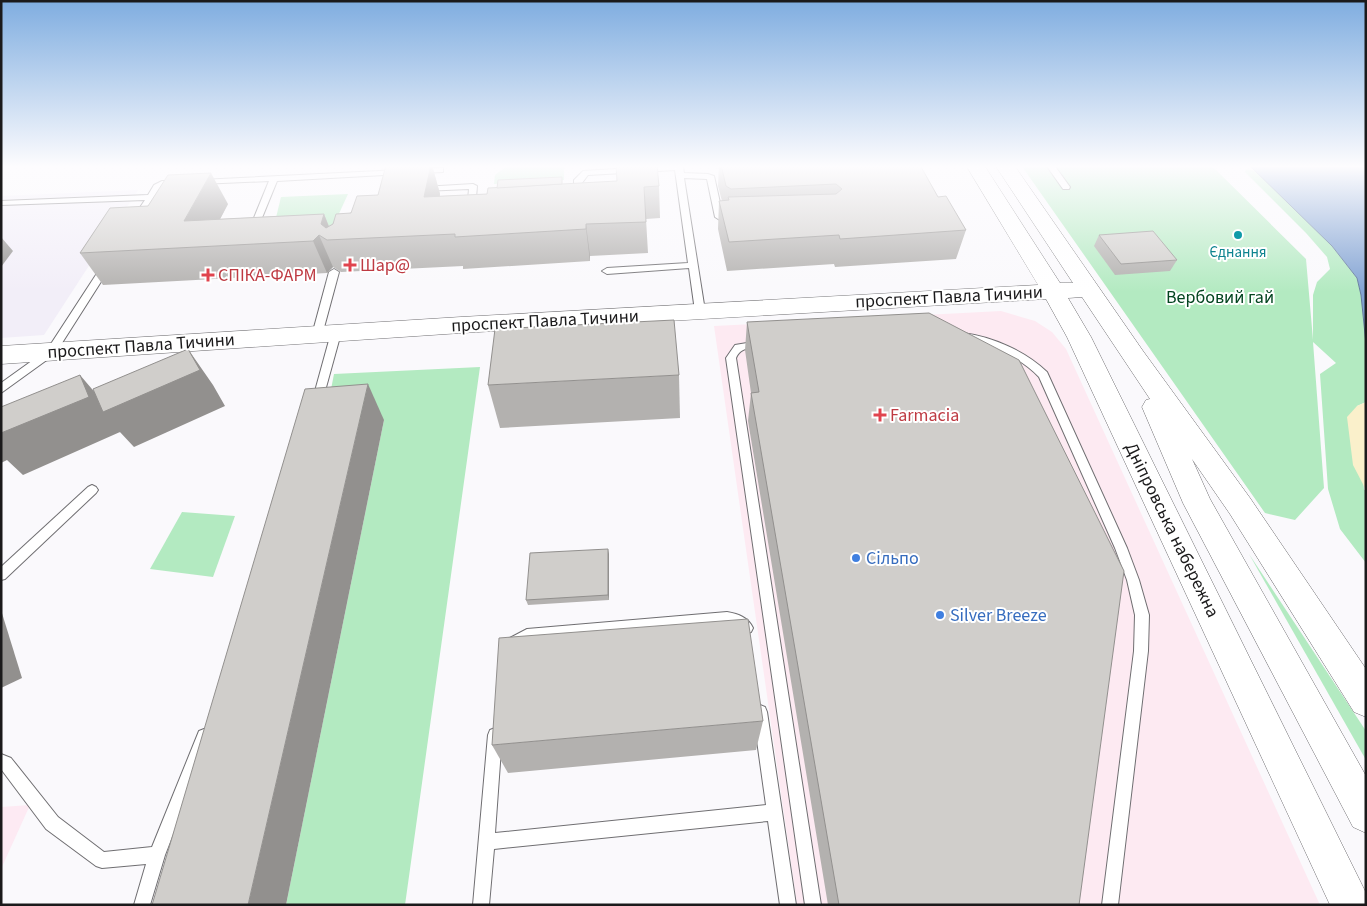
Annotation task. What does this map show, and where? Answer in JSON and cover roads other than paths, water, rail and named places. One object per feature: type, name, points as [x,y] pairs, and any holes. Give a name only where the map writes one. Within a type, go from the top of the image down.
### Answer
[{"type":"main road","name":"Дніпровська набережна","points":[[1001,207],[1053,291],[1108,397],[1351,905]]},
{"type":"main road","name":"Дніпровська набережна","points":[[1034,207],[1134,357],[1240,506],[1366,700]]},
{"type":"main road","name":"проспект Павла Тичини","points":[[1,355],[700,311],[851,310],[1089,289]]},
{"type":"main road","name":"Дніпровська набережна","points":[[1134,357],[1197,503],[1366,814]]},
{"type":"lane","points":[[129,230],[143,207]]},
{"type":"lane","points":[[250,236],[262,207]]},
{"type":"lane","points":[[470,207],[470,209],[482,216]]},
{"type":"lane","points":[[685,207],[700,311]]},
{"type":"lane","points":[[717,207],[719,217],[726,222],[742,222]]},
{"type":"lane","points":[[1,389],[51,352],[113,255]]},
{"type":"lane","points":[[607,271],[694,265]]},
{"type":"lane","points":[[313,416],[334,272]]},
{"type":"lane","points":[[947,336],[979,338],[1031,363],[1043,375],[1121,548],[1133,580],[1142,615],[1141,652],[1110,905]]},
{"type":"lane","points":[[776,343],[738,346],[733,351],[731,358],[813,905]]},
{"type":"lane","points":[[1,575],[92,490]]},
{"type":"lane","points":[[504,656],[506,650],[514,642],[527,635],[727,618],[738,620],[746,626],[750,646]]},
{"type":"lane","points":[[758,695],[788,905]]},
{"type":"lane","points":[[481,905],[497,718]]},
{"type":"lane","points":[[142,905],[157,855],[208,725]]},
{"type":"lane","points":[[1,761],[6,763],[52,823],[102,860],[157,855]]},
{"type":"lane","points":[[486,842],[775,812]]},
{"type":"water","points":[[1292,207],[1366,207],[1366,344],[1361,295],[1357,278],[1332,246]]},
{"type":"place","name":"Єднання","points":[[1238,235]]},
{"type":"place","name":"Шар@","points":[[350,265]]},
{"type":"place","name":"СПІКА-ФАРМ","points":[[208,275]]},
{"type":"place","name":"Farmacia","points":[[880,415]]},
{"type":"place","name":"Сільпо","points":[[856,558]]},
{"type":"place","name":"Silver Breeze","points":[[940,615]]},
{"type":"park label","name":"Вербовий гай","points":[[1220,297]]}]
